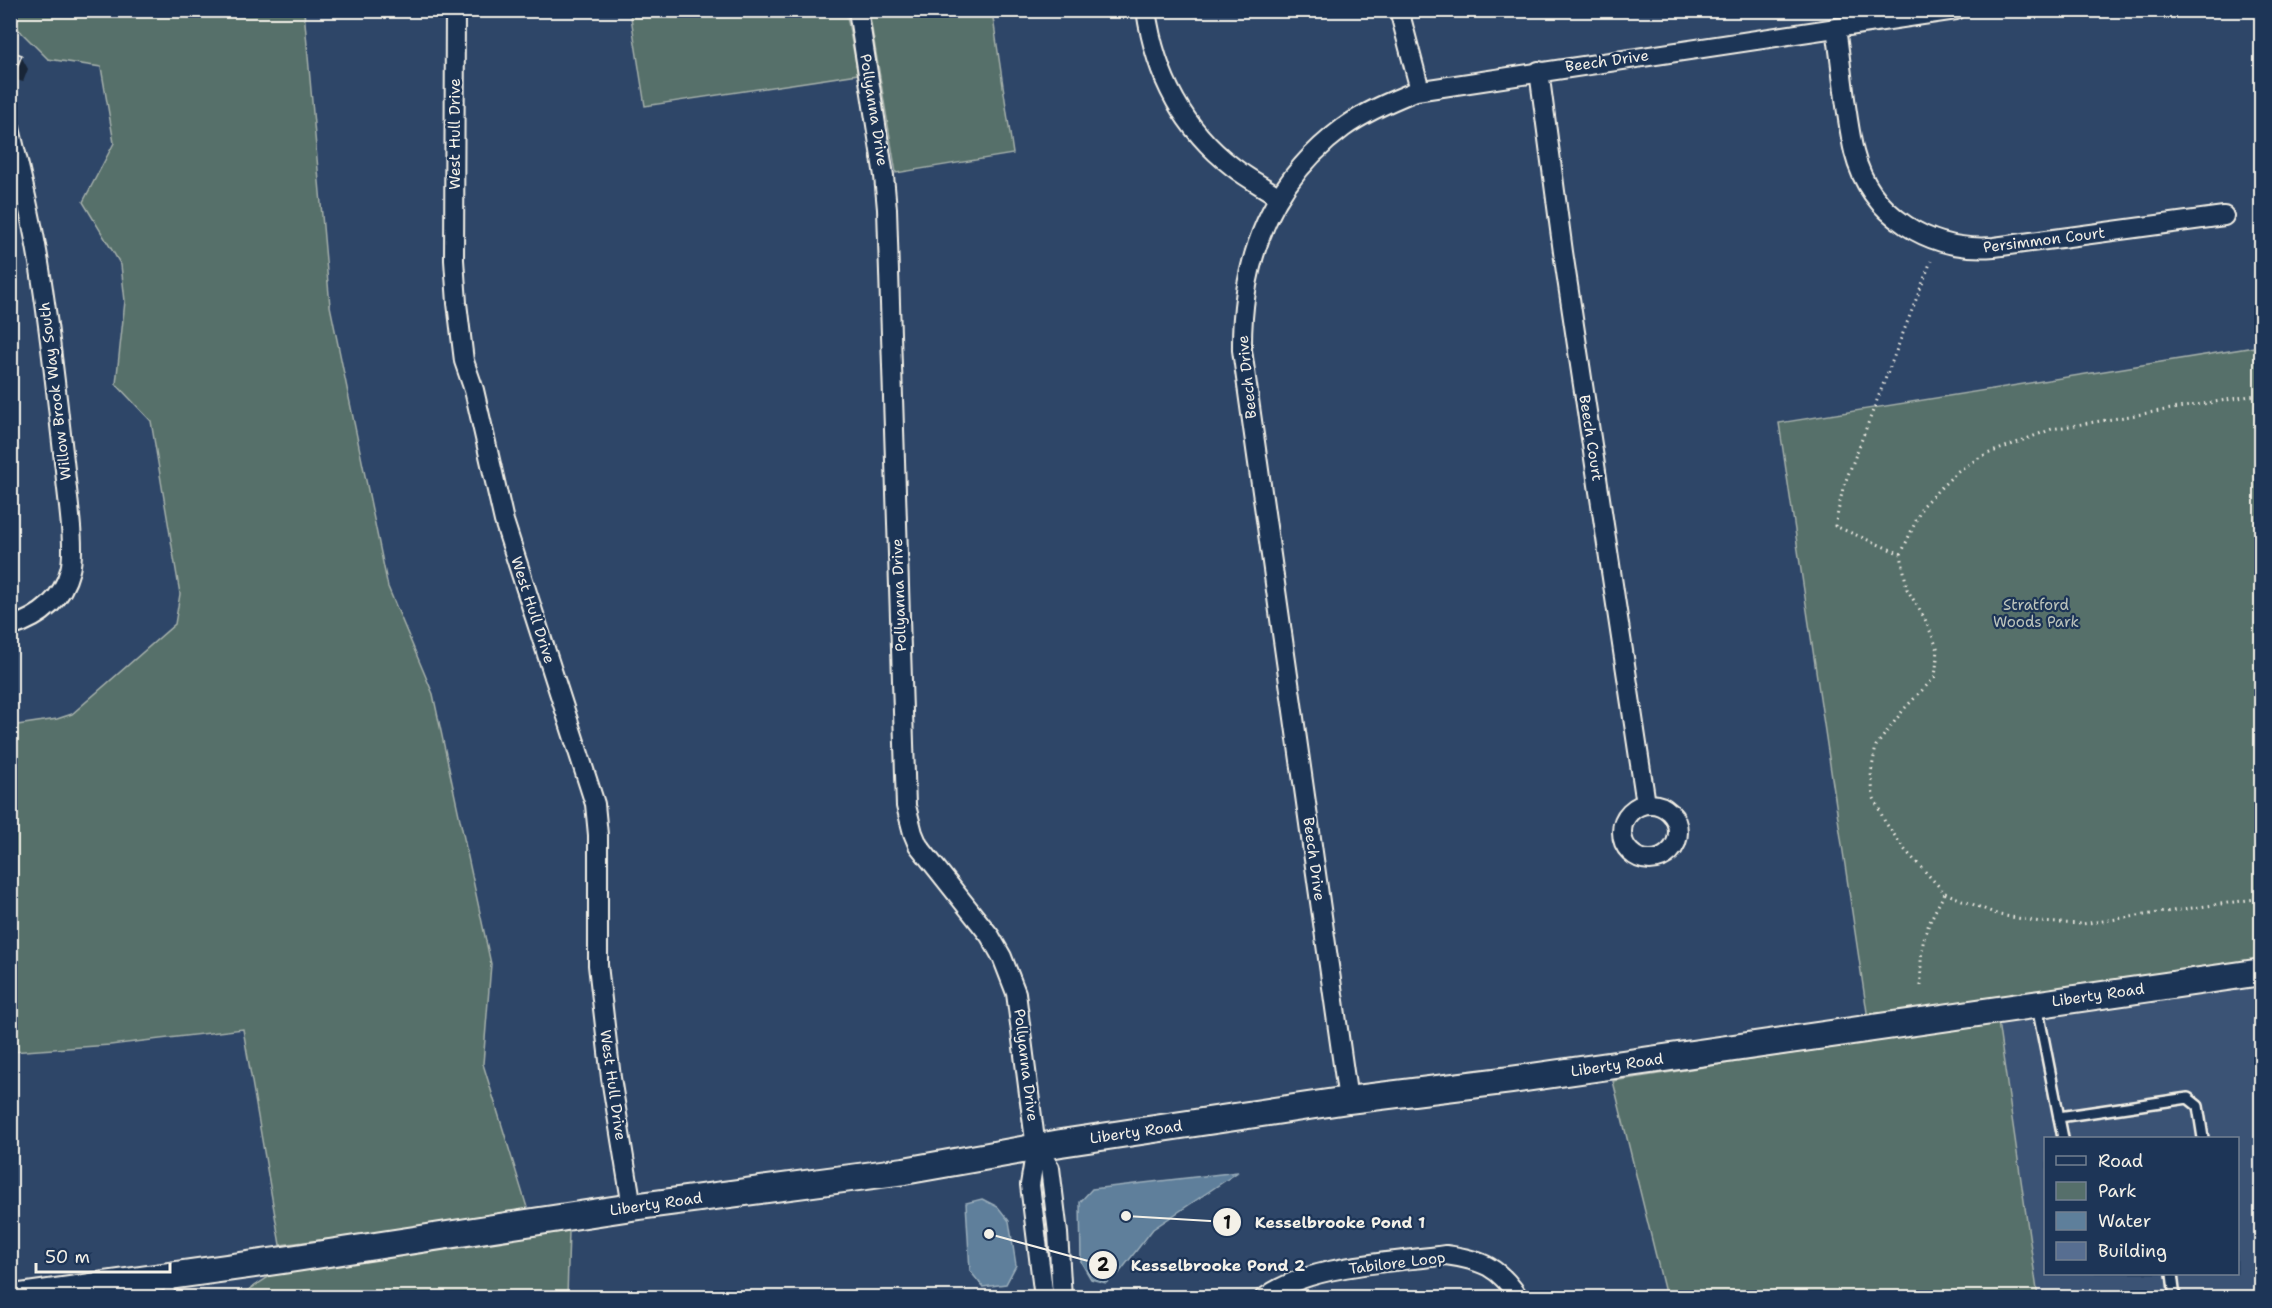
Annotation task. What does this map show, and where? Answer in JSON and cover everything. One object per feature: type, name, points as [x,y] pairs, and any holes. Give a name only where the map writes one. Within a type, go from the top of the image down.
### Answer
[{"type":"street","name":"West Hull Drive","points":[[455,10],[454,260],[464,361],[474,390],[504,520],[595,804],[598,835],[598,965],[611,1078],[632,1207]]},
{"type":"street","name":"Pollyanna Drive","points":[[858,10],[887,209],[906,806],[918,845],[990,936],[1012,979],[1017,993],[1036,1148]]},
{"type":"street","points":[[1146,10],[1161,73],[1175,102],[1191,126],[1212,150],[1234,168],[1279,197]]},
{"type":"street","points":[[1399,10],[1420,90]]},
{"type":"street","name":"Beech Drive","points":[[1348,1100],[1242,350],[1241,317],[1247,276],[1261,235],[1279,197],[1296,173],[1318,149],[1343,128],[1369,112],[1420,90],[1956,10]]},
{"type":"street","name":"Persimmon Court","points":[[1836,28],[1854,152],[1863,176],[1875,196],[1891,215],[1911,230],[1934,241],[1955,246],[1994,247],[2224,216]]},
{"type":"street","name":"Beech Court","points":[[1539,71],[1563,252],[1646,804]]},
{"type":"street","name":"Willow Brook Way South","points":[[10,128],[38,255],[54,368],[71,527],[71,568],[64,586],[48,607],[38,616],[10,627]]},
{"type":"street","name":"Liberty Road","points":[[12,1298],[169,1287],[632,1207],[904,1171],[1036,1148],[1348,1100],[1511,1080],[2262,972]]},
{"type":"street","points":[[1036,1148],[1030,1185],[1044,1298]]},
{"type":"street","points":[[1036,1148],[1050,1168],[1058,1233],[1062,1298]]},
{"type":"street","name":"Tabilore Loop","points":[[1264,1298],[1296,1280],[1324,1271],[1446,1255],[1478,1262],[1495,1269],[1509,1282],[1519,1298]]},
{"type":"lane","points":[[2037,1004],[2063,1137]]},
{"type":"lane","points":[[2059,1117],[2188,1098],[2198,1106],[2203,1137]]},
{"type":"lane","points":[[2172,1275],[2175,1298]]},
{"type":"path","points":[[1900,554],[1835,526],[1843,488],[1931,261]]},
{"type":"path","points":[[2262,394],[2052,429],[1990,453],[1958,471],[1923,505],[1900,554],[1907,589],[1938,650],[1935,677],[1904,709],[1876,746],[1871,773],[1873,796],[1885,822],[1905,850],[1945,893],[1999,915],[2040,922],[2082,924],[2262,898]]},
{"type":"path","points":[[1921,986],[1920,953],[1925,928],[1945,893]]},
{"type":"shaded area","points":[[2261,984],[2261,1297],[2038,1297],[1998,1022]]},
{"type":"green space","points":[[11,11],[304,11],[330,306],[388,587],[433,694],[491,964],[483,1064],[529,1214],[280,1245],[243,1029],[110,1045],[11,1052],[11,726],[57,719],[72,714],[175,624],[180,594],[151,421],[116,384],[125,301],[121,265],[83,202],[114,143],[101,67],[48,59],[11,22]]},
{"type":"green space","points":[[630,11],[846,11],[858,74],[645,106]]},
{"type":"green space","points":[[869,11],[992,11],[1013,154],[896,173]]},
{"type":"green space","name":"Stratford Woods Park","points":[[2261,346],[2261,964],[1868,1019],[1779,423]]},
{"type":"green space","points":[[1998,1022],[2038,1297],[1666,1297],[1613,1081]]},
{"type":"green space","points":[[569,1231],[567,1297],[236,1298],[284,1267]]},
{"type":"water","points":[[1238,1172],[1153,1229],[1119,1273],[1106,1283],[1091,1279],[1081,1262],[1080,1202],[1092,1189]]},
{"type":"water","points":[[982,1199],[998,1207],[1009,1221],[1016,1265],[1006,1284],[983,1287],[970,1271],[966,1203]]},
{"type":"building","points":[[10,51],[22,55],[16,70],[10,68]]},
{"type":"place","name":"Kesselbrooke Pond 1","points":[[1126,1216]]},
{"type":"place","name":"Kesselbrooke Pond 2","points":[[989,1234]]}]
